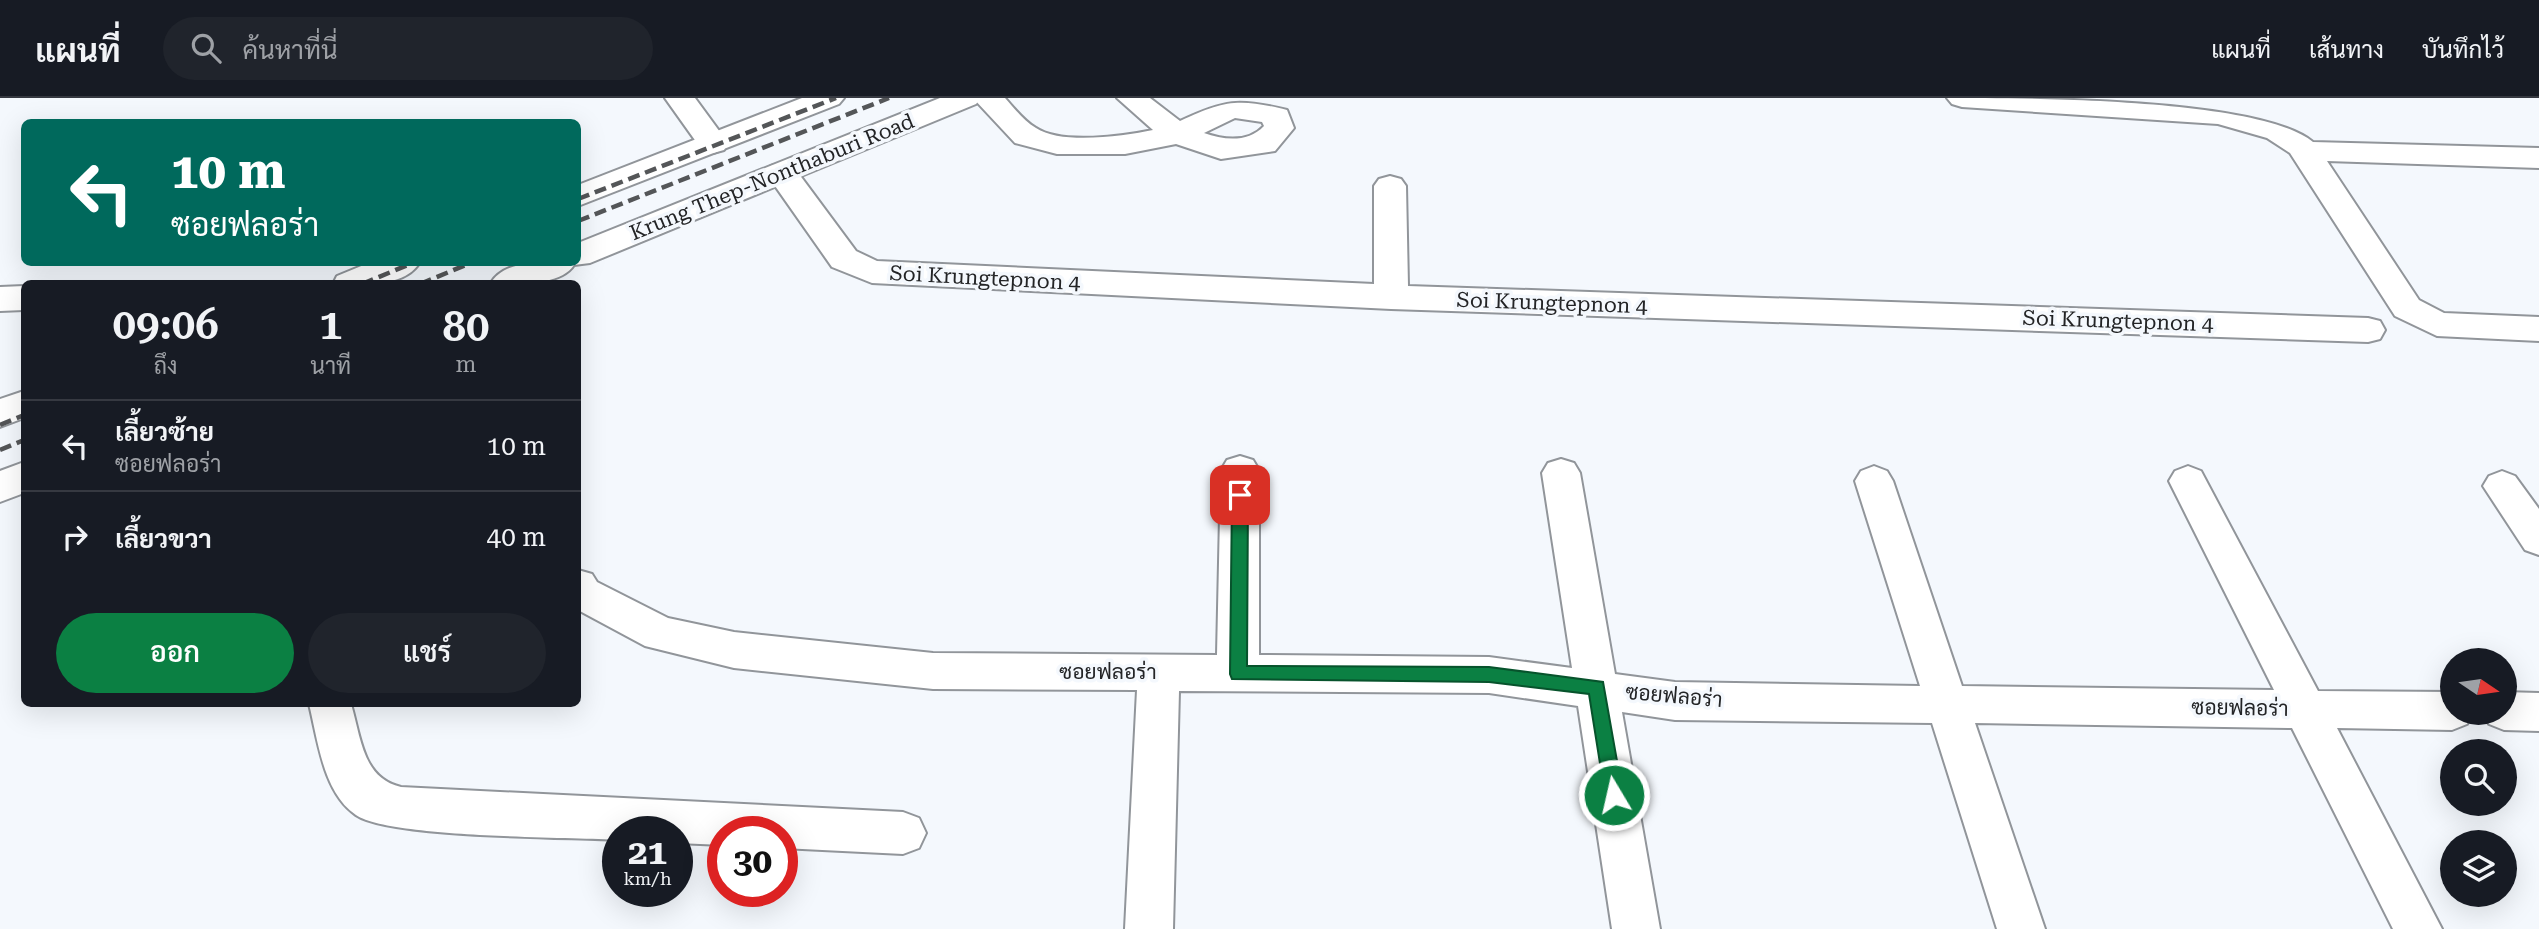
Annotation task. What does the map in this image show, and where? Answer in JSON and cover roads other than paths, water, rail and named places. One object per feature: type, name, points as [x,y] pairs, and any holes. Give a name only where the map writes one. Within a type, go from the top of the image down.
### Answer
[{"type":"street","points":[[680,98],[713,143]]},
{"type":"street","points":[[581,195],[829,98]]},
{"type":"street","name":"Krung Thep-Nonthaburi Road","points":[[581,254],[967,98]]},
{"type":"street","points":[[988,98],[1027,137],[1060,144],[1117,146],[1177,134],[1132,98]]},
{"type":"street","points":[[1962,98],[2219,115],[2278,131],[2305,151],[2407,308],[2437,324],[2475,328],[2539,329]]},
{"type":"street","points":[[2305,151],[2539,158]]},
{"type":"street","name":"Soi Krungtepnon 4","points":[[782,173],[844,259],[872,272],[1391,298],[2368,330]]},
{"type":"street","points":[[1390,186],[1391,298]]},
{"type":"street","points":[[359,280],[394,266]]},
{"type":"street","points":[[516,280],[549,266]]},
{"type":"street","points":[[0,299],[21,298]]},
{"type":"street","points":[[0,413],[21,405]]},
{"type":"street","points":[[1238,674],[1241,470]]},
{"type":"street","points":[[1561,473],[1636,929]]},
{"type":"street","points":[[0,487],[21,478]]},
{"type":"street","points":[[1874,481],[2021,929]]},
{"type":"street","points":[[2188,481],[2418,929]]},
{"type":"street","points":[[2502,486],[2539,539]]},
{"type":"street","name":"ซอยฟลอร่า","points":[[581,591],[660,634],[734,650],[933,671],[1489,675],[1675,701],[2440,711]]},
{"type":"street","points":[[1149,929],[1159,672]]},
{"type":"street","points":[[331,707],[350,777],[372,801],[401,808],[903,833]]},
{"type":"street","points":[[2517,711],[2539,712]]},
{"type":"railway","points":[[581,198],[836,98]]},
{"type":"railway","points":[[581,220],[889,98]]},
{"type":"railway","points":[[372,280],[405,266]]},
{"type":"railway","points":[[430,280],[463,266]]},
{"type":"railway","points":[[0,425],[21,416]]},
{"type":"railway","points":[[0,450],[21,441]]}]
